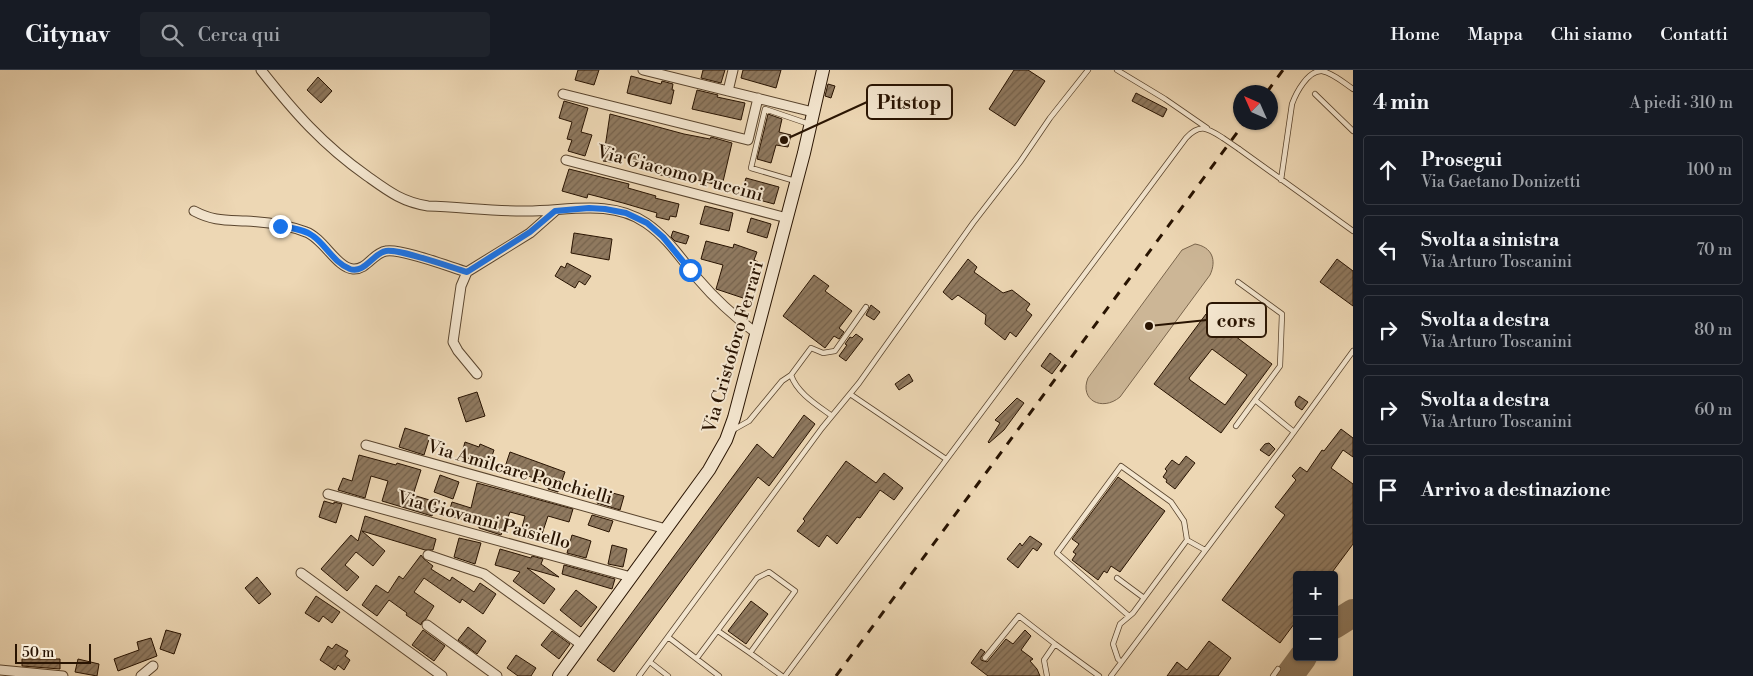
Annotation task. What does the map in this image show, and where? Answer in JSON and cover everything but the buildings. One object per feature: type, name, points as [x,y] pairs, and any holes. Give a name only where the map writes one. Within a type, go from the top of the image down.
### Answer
[{"type":"main road","name":"Via Cristoforo Ferrari","points":[[559,676],[713,464],[730,432],[787,218],[823,70]]},
{"type":"street","points":[[261,70],[310,128],[329,147],[360,171],[402,199],[428,206],[514,211],[555,211],[589,208],[605,209],[630,215],[647,223],[671,245],[716,299],[756,334]]},
{"type":"street","points":[[270,82],[272,70]]},
{"type":"street","points":[[643,70],[758,98],[812,118]]},
{"type":"street","points":[[728,91],[733,70]]},
{"type":"street","points":[[563,94],[748,140],[758,98]]},
{"type":"street","name":"Via Giacomo Puccini","points":[[566,160],[787,218]]},
{"type":"street","points":[[194,211],[215,220],[265,223],[305,232],[315,237],[340,263],[351,269],[360,268],[381,253],[389,251],[406,254],[467,272]]},
{"type":"street","points":[[477,374],[458,351],[454,342],[460,286],[467,272],[530,232],[555,211]]},
{"type":"street","name":"Via Amilcare Ponchielli","points":[[366,445],[666,529]]},
{"type":"street","name":"Via Giovanni Paisiello","points":[[328,494],[631,577]]},
{"type":"street","points":[[428,555],[484,574],[582,645]]},
{"type":"street","points":[[301,572],[442,676]]},
{"type":"street","points":[[427,625],[497,676]]},
{"type":"street","points":[[141,676],[153,666]]},
{"type":"street","points":[[0,670],[63,676]]},
{"type":"lane","points":[[640,676],[850,394],[973,223],[1020,162],[1055,111],[1088,70]]},
{"type":"lane","points":[[1117,70],[1239,148],[1353,231]]},
{"type":"lane","points":[[1281,180],[1292,104],[1303,82],[1311,74],[1323,71],[1353,89]]},
{"type":"lane","points":[[1315,94],[1353,131]]},
{"type":"lane","points":[[796,181],[751,168],[765,110],[812,118]]},
{"type":"lane","points":[[718,631],[784,676],[1184,140],[1198,129],[1209,129]]},
{"type":"lane","points":[[1236,426],[1280,366],[1282,314],[1238,282]]},
{"type":"lane","points":[[730,432],[749,421],[782,381],[791,375],[811,348],[823,353],[835,351],[866,307]]},
{"type":"lane","points":[[1111,676],[1353,351]]},
{"type":"lane","points":[[791,375],[794,384],[810,400],[832,416]]},
{"type":"lane","points":[[850,394],[946,459]]},
{"type":"lane","points":[[1255,400],[1294,432]]},
{"type":"lane","points":[[1121,662],[1118,659],[1113,644],[1120,624],[1129,616],[1144,598],[1187,540],[1184,521],[1171,502],[1120,466],[1057,553],[1129,616]]},
{"type":"lane","points":[[1187,540],[1205,550]]},
{"type":"lane","points":[[697,658],[757,578],[769,572],[795,591],[750,654]]},
{"type":"lane","points":[[1117,578],[1144,598]]},
{"type":"lane","points":[[985,658],[1019,616],[1099,676]]},
{"type":"lane","points":[[668,637],[697,658],[712,674],[719,676]]},
{"type":"lane","points":[[1046,676],[1044,660],[1055,644]]},
{"type":"lane","points":[[650,662],[668,676]]},
{"type":"lane","points":[[1273,676],[1278,669]]},
{"type":"shaded area","points":[[1195,244],[1206,248],[1212,255],[1213,264],[1210,275],[1120,397],[1106,403],[1100,403],[1089,398],[1086,386],[1088,378],[1182,250]]},
{"type":"taxiway","points":[[1338,622],[1353,613]]},
{"type":"taxiway","points":[[1289,676],[1300,661]]},
{"type":"railway","points":[[1272,85],[1283,70]]},
{"type":"railway","points":[[836,676],[1239,130]]},
{"type":"place","name":"Pitstop","points":[[784,140]]},
{"type":"place","name":"cors","points":[[1149,326]]},
{"type":"route","points":[[280,226],[299,229],[310,234],[340,263],[351,269],[365,266],[381,253],[389,251],[399,252],[467,272],[530,232],[555,211],[599,208],[626,213],[647,223],[663,237],[690,270]]}]
